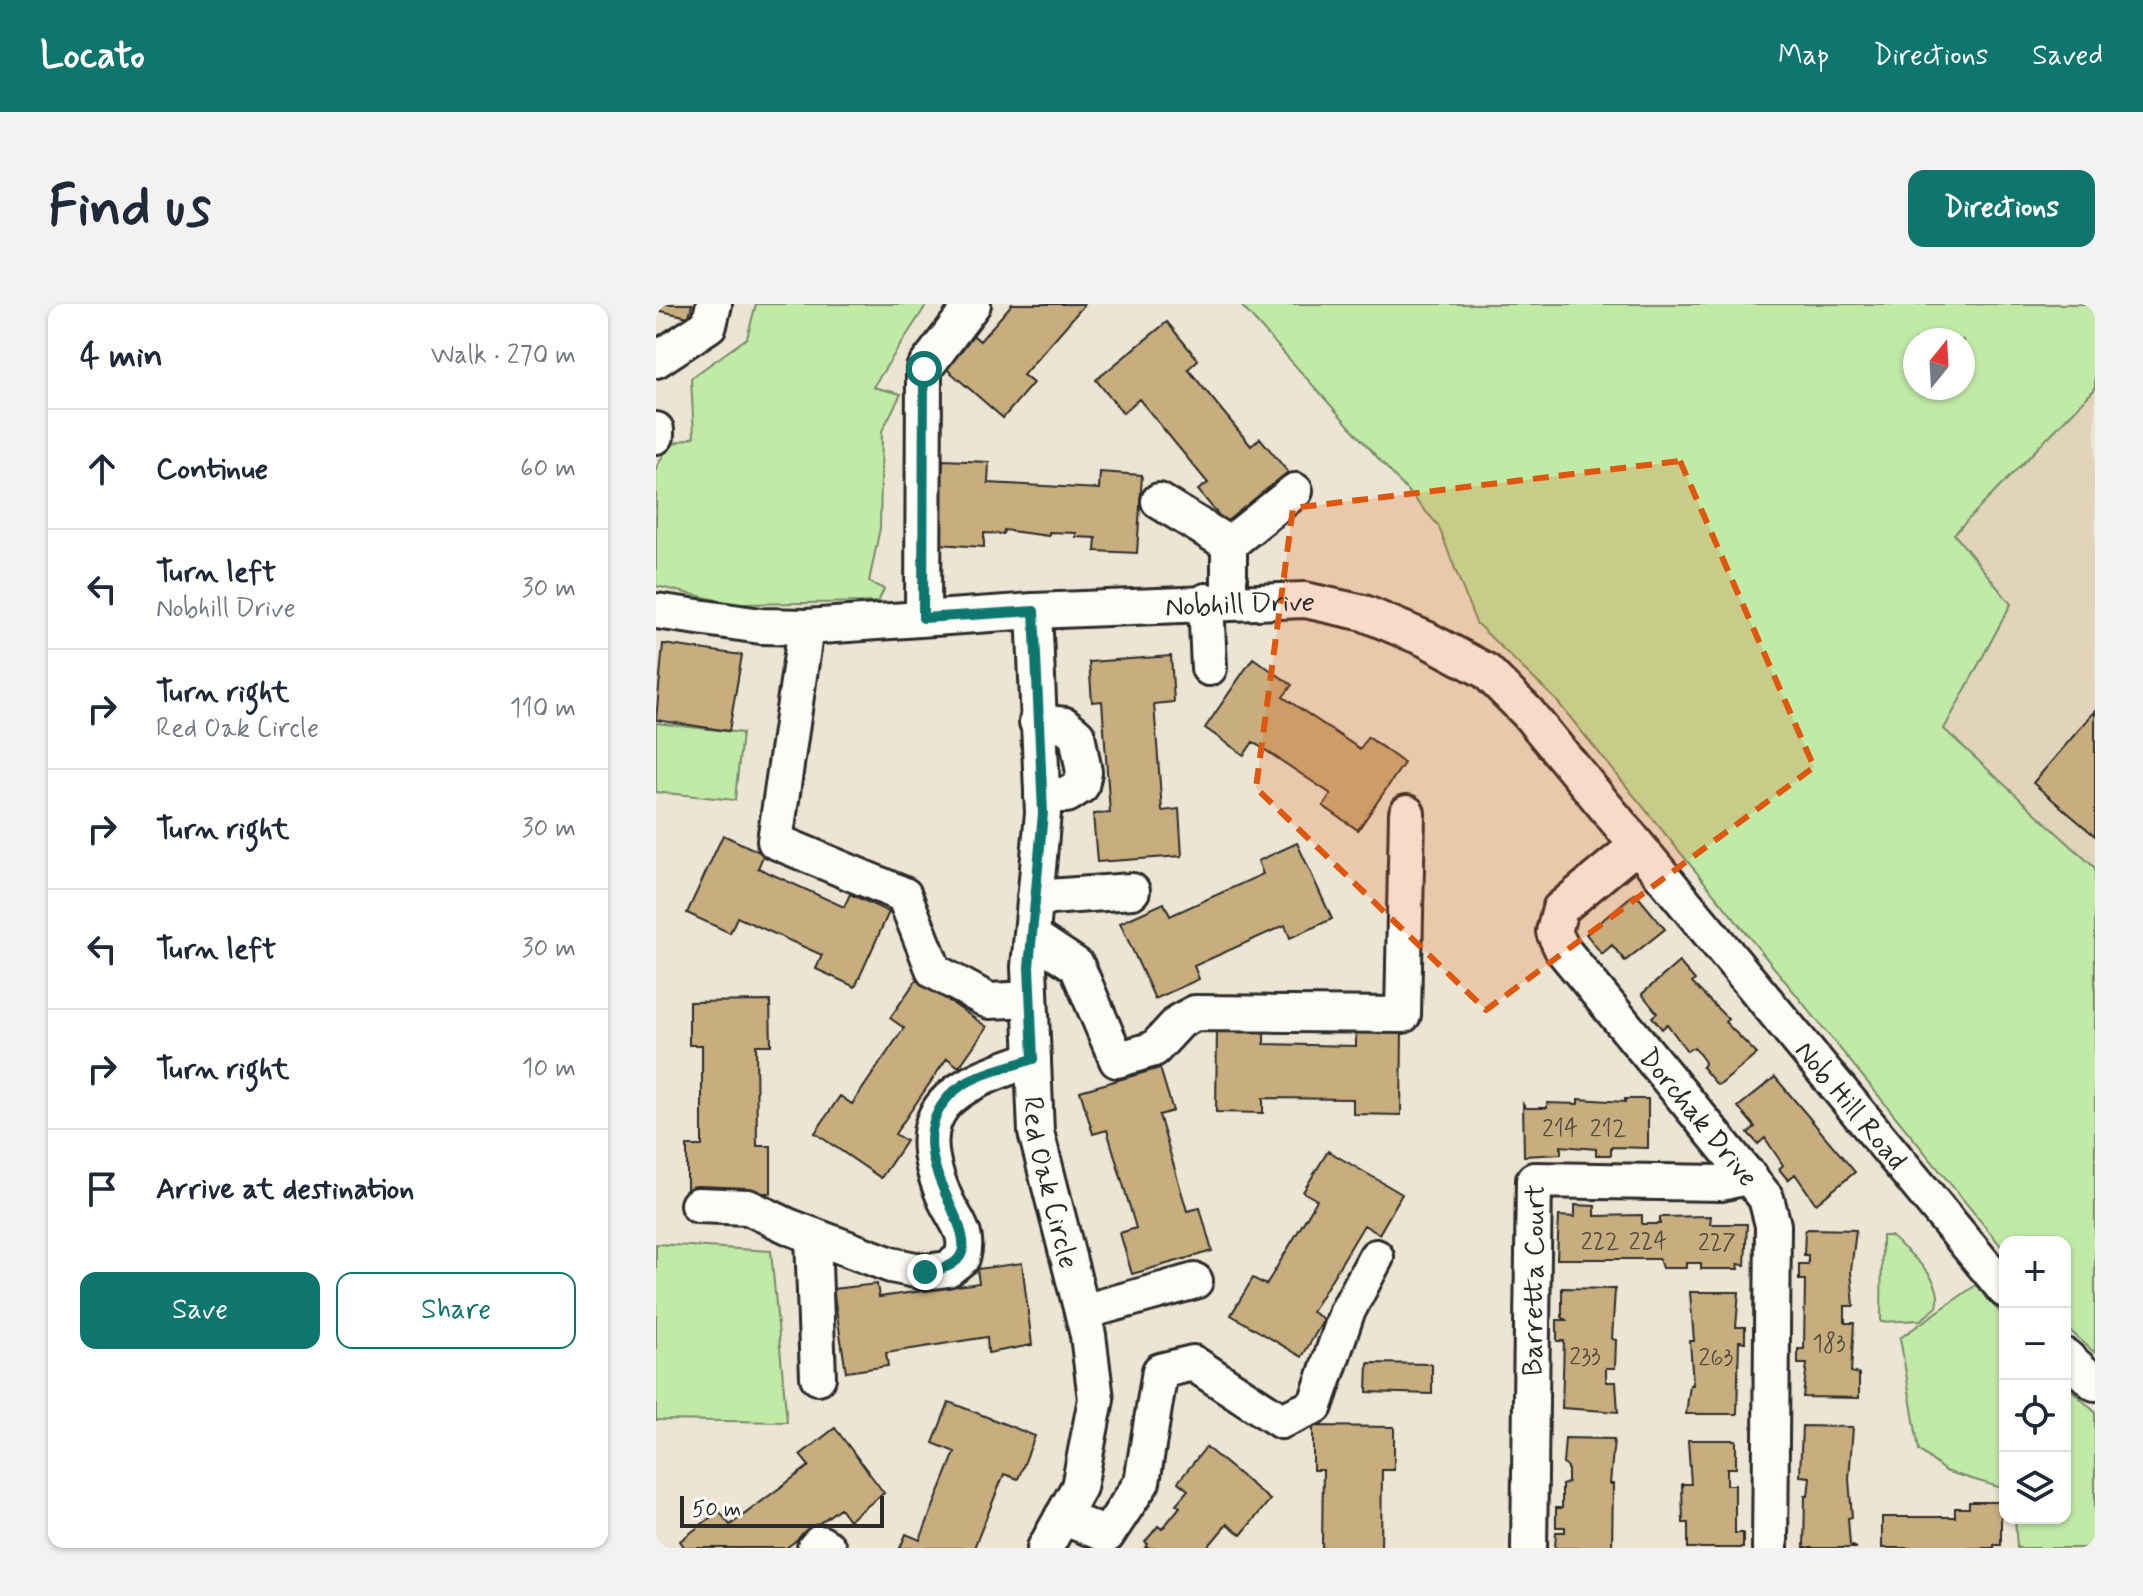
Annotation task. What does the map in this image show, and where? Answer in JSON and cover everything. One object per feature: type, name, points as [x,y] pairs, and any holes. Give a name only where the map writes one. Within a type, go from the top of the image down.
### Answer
[{"type":"street","points":[[656,360],[709,325],[714,304]]},
{"type":"street","points":[[923,618],[924,369],[973,304]]},
{"type":"street","points":[[656,430],[656,436]]},
{"type":"street","points":[[1209,668],[1229,544],[1295,491]]},
{"type":"street","points":[[1159,501],[1229,544]]},
{"type":"street","name":"Nobhill Drive","points":[[656,611],[761,626],[806,627],[1218,601],[1305,600],[1364,613],[1426,639],[1486,671],[1527,712],[1698,919]]},
{"type":"street","name":"Red Oak Circle","points":[[1034,611],[1042,795],[1030,999],[1036,1132],[1083,1312],[1096,1399],[1079,1487],[1045,1548]]},
{"type":"street","points":[[806,627],[775,841],[904,895],[934,971],[989,1001],[1030,999]]},
{"type":"street","points":[[1032,936],[1077,966],[1117,1060],[1154,1049],[1180,1021],[1195,1013],[1403,1015],[1407,813]]},
{"type":"street","name":"Dorchak Drive","points":[[1636,846],[1560,909],[1554,932],[1562,949],[1766,1198],[1773,1225],[1770,1548]]},
{"type":"street","points":[[1035,898],[1132,891]]},
{"type":"street","name":"Nob Hill Road","points":[[1698,919],[1999,1283]]},
{"type":"street","points":[[698,1205],[748,1207],[813,1236],[891,1265],[925,1272],[948,1269],[962,1258],[965,1249],[962,1225],[947,1204],[931,1158],[931,1126],[949,1096],[976,1078],[1033,1059]]},
{"type":"street","name":"Barretta Court","points":[[1529,1548],[1534,1180],[1721,1183],[1750,1176]]},
{"type":"street","points":[[813,1236],[818,1377]]},
{"type":"street","points":[[1062,1517],[1107,1535],[1142,1482],[1160,1371],[1193,1363],[1281,1421],[1315,1406],[1347,1312],[1376,1257]]},
{"type":"street","points":[[1083,1312],[1195,1281]]},
{"type":"street","points":[[2071,1361],[2095,1383]]},
{"type":"street","points":[[815,1548],[820,1543],[828,1548]]},
{"type":"highlighted area","points":[[1680,461],[1814,767],[1486,1010],[1256,788],[1293,508]]},
{"type":"shaded area","points":[[2095,389],[2095,868],[1944,729],[2011,604],[1954,535]]},
{"type":"green space","points":[[756,304],[927,304],[873,387],[901,394],[882,431],[880,528],[869,582],[884,589],[878,602],[734,604],[656,586],[656,468],[669,445],[694,437],[691,378],[747,338]]},
{"type":"green space","points":[[1240,304],[2095,304],[2095,389],[1954,534],[2011,604],[1944,729],[2095,868],[2095,1353],[2071,1331],[2071,1236],[1999,1236],[1999,1244],[1556,700],[1476,623],[1438,525]]},
{"type":"green space","points":[[656,723],[742,733],[735,800],[656,792]]},
{"type":"green space","points":[[1882,1236],[1891,1236],[1924,1267],[1936,1286],[1937,1307],[1921,1320],[1881,1322]]},
{"type":"green space","points":[[656,1244],[771,1251],[787,1422],[656,1420]]},
{"type":"green space","points":[[1976,1285],[1999,1311],[1999,1487],[1945,1471],[1919,1450],[1900,1338]]},
{"type":"green space","points":[[2071,1390],[2095,1412],[2095,1548],[2017,1548],[2015,1524],[2071,1524]]},
{"type":"building","points":[[656,304],[692,304],[689,317],[656,310]]},
{"type":"building","points":[[1012,304],[1085,304],[1023,375],[1033,383],[1003,418],[941,364],[969,332],[980,341]]},
{"type":"building","points":[[1167,322],[1198,360],[1188,369],[1251,446],[1260,438],[1288,472],[1225,523],[1198,490],[1208,483],[1139,399],[1123,413],[1096,380]]},
{"type":"building","points":[[943,460],[989,462],[988,483],[1099,489],[1100,472],[1142,475],[1137,553],[1095,551],[1096,538],[1076,537],[1076,533],[1049,532],[1049,536],[1004,530],[1003,534],[984,533],[984,547],[938,544]]},
{"type":"building","points":[[663,644],[742,655],[729,731],[656,720]]},
{"type":"building","points":[[1171,656],[1174,702],[1154,704],[1162,811],[1179,809],[1182,856],[1097,862],[1093,814],[1110,813],[1102,701],[1092,702],[1089,662]]},
{"type":"building","points":[[1253,658],[1292,685],[1283,697],[1360,749],[1368,737],[1404,763],[1358,830],[1323,806],[1331,794],[1253,742],[1244,755],[1205,728]]},
{"type":"building","points":[[2095,711],[2095,836],[2033,783]]},
{"type":"building","points":[[723,835],[764,854],[758,868],[844,907],[850,894],[889,912],[855,987],[816,969],[822,955],[737,917],[730,933],[687,913]]},
{"type":"building","points":[[1297,843],[1332,919],[1290,938],[1285,925],[1194,966],[1199,979],[1155,999],[1120,923],[1164,903],[1170,916],[1263,874],[1258,861]]},
{"type":"building","points":[[1635,893],[1665,929],[1625,961],[1612,945],[1602,954],[1586,934]]},
{"type":"building","points":[[1679,962],[1695,980],[1692,983],[1728,1019],[1725,1022],[1757,1054],[1721,1084],[1717,1085],[1702,1067],[1705,1062],[1694,1047],[1687,1051],[1667,1024],[1662,1029],[1652,1017],[1657,1013],[1642,994]]},
{"type":"building","points":[[917,979],[987,1027],[959,1067],[947,1058],[895,1134],[906,1141],[881,1178],[815,1133],[840,1096],[852,1104],[904,1028],[890,1018]]},
{"type":"building","points":[[770,1001],[771,1045],[756,1045],[757,1146],[771,1146],[771,1193],[687,1193],[687,1146],[702,1146],[702,1045],[689,1045],[689,1002]]},
{"type":"building","points":[[1217,1027],[1264,1028],[1264,1044],[1356,1046],[1356,1030],[1402,1030],[1401,1115],[1353,1114],[1353,1099],[1263,1098],[1263,1113],[1216,1112]]},
{"type":"building","points":[[1160,1068],[1173,1111],[1159,1115],[1187,1211],[1200,1208],[1212,1251],[1132,1274],[1120,1233],[1136,1228],[1107,1130],[1093,1134],[1080,1091]]},
{"type":"building","points":[[1775,1077],[1855,1172],[1816,1204],[1795,1174],[1788,1180],[1779,1169],[1783,1165],[1765,1138],[1758,1144],[1748,1133],[1755,1127],[1738,1107]]},
{"type":"building","points":[[1578,1099],[1625,1102],[1625,1099],[1648,1099],[1648,1148],[1611,1147],[1611,1155],[1596,1155],[1596,1149],[1561,1146],[1561,1154],[1524,1156],[1523,1104],[1526,1108],[1547,1108],[1547,1103],[1578,1104]]},
{"type":"building","points":[[1328,1151],[1402,1194],[1379,1234],[1364,1225],[1312,1312],[1324,1319],[1302,1357],[1231,1315],[1253,1278],[1266,1285],[1317,1200],[1303,1192]]},
{"type":"building","points":[[1575,1205],[1595,1206],[1595,1216],[1642,1215],[1642,1224],[1660,1224],[1660,1217],[1711,1216],[1710,1224],[1747,1224],[1745,1265],[1738,1264],[1739,1269],[1701,1269],[1701,1263],[1686,1263],[1686,1268],[1662,1268],[1659,1259],[1557,1259],[1559,1216],[1575,1217]]},
{"type":"building","points":[[1856,1230],[1851,1271],[1854,1306],[1845,1306],[1845,1323],[1854,1323],[1851,1372],[1859,1374],[1859,1398],[1803,1397],[1807,1364],[1798,1364],[1798,1349],[1804,1349],[1805,1280],[1799,1280],[1799,1264],[1808,1264],[1808,1255],[1804,1255],[1805,1231]]},
{"type":"building","points":[[1022,1263],[1032,1345],[988,1353],[987,1337],[886,1353],[888,1366],[846,1372],[833,1289],[877,1284],[879,1297],[979,1283],[977,1269]]},
{"type":"building","points":[[1562,1288],[1615,1289],[1612,1339],[1616,1340],[1615,1368],[1606,1368],[1606,1382],[1616,1382],[1618,1412],[1562,1408],[1564,1341],[1557,1341],[1557,1320],[1566,1320],[1562,1317]]},
{"type":"building","points":[[1690,1292],[1739,1292],[1736,1327],[1745,1327],[1745,1342],[1739,1341],[1737,1414],[1686,1414],[1690,1385],[1693,1385],[1690,1341],[1694,1341]]},
{"type":"building","points":[[1368,1363],[1432,1364],[1432,1394],[1367,1392]]},
{"type":"building","points":[[949,1402],[1035,1436],[1018,1479],[1004,1474],[974,1548],[900,1548],[906,1534],[920,1540],[955,1452],[933,1443]]},
{"type":"building","points":[[1313,1426],[1394,1427],[1394,1470],[1382,1470],[1381,1548],[1322,1548],[1323,1470],[1313,1470]]},
{"type":"building","points":[[1802,1426],[1853,1427],[1849,1479],[1852,1517],[1848,1518],[1850,1545],[1857,1548],[1804,1548],[1805,1496],[1808,1496],[1810,1477],[1800,1476]]},
{"type":"building","points":[[835,1428],[884,1493],[849,1520],[840,1508],[786,1548],[685,1548],[680,1541],[719,1511],[730,1525],[809,1466],[800,1455]]},
{"type":"building","points":[[1565,1438],[1614,1439],[1610,1484],[1613,1484],[1612,1548],[1555,1548],[1556,1532],[1565,1532],[1565,1527],[1556,1527],[1556,1508],[1562,1508],[1562,1485],[1568,1483],[1568,1467],[1563,1464]]},
{"type":"building","points":[[1688,1440],[1736,1440],[1736,1468],[1727,1468],[1727,1485],[1735,1485],[1735,1533],[1743,1533],[1743,1548],[1688,1548],[1688,1523],[1683,1523],[1682,1484],[1691,1484]]},
{"type":"building","points":[[1206,1447],[1270,1500],[1241,1535],[1227,1524],[1207,1548],[1145,1548],[1148,1544],[1145,1542],[1158,1526],[1162,1529],[1180,1507],[1176,1504],[1188,1490],[1178,1482]]},
{"type":"building","points":[[1969,1502],[1999,1502],[2001,1545],[1994,1545],[1994,1548],[1882,1548],[1882,1517],[1955,1517],[1955,1508],[1969,1508]]},
{"type":"route","points":[[924,369],[923,618],[1034,611],[1043,813],[1029,967],[1033,1059],[976,1078],[949,1096],[931,1126],[931,1158],[947,1204],[962,1225],[965,1249],[962,1258],[948,1269],[925,1272]]}]
